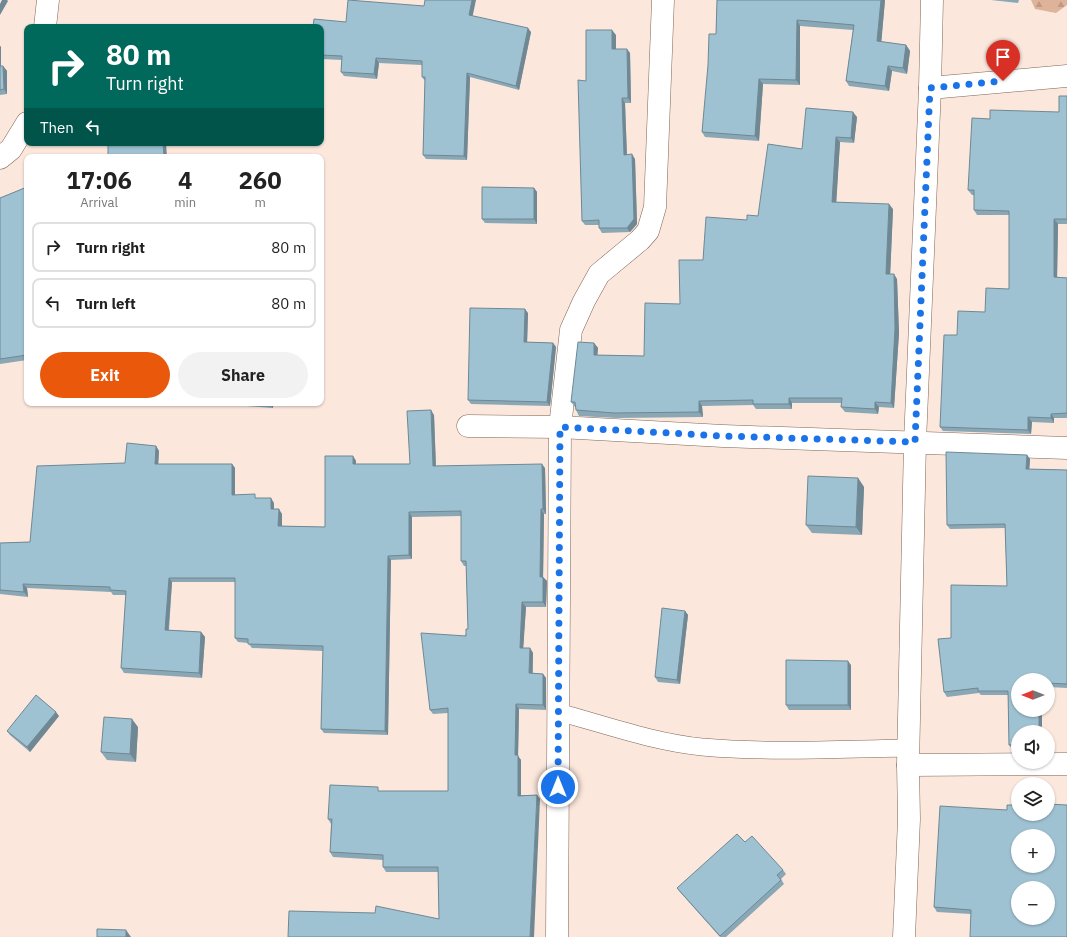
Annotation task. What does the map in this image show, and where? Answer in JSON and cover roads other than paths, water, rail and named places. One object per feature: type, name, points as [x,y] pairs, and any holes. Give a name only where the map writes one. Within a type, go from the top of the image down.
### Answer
[{"type":"street","points":[[45,24],[48,0]]},
{"type":"street","points":[[557,937],[560,427],[571,330],[584,301],[599,274],[640,240],[648,231],[655,207],[663,0]]},
{"type":"street","points":[[904,937],[909,819],[908,756],[915,442],[930,88],[932,0]]},
{"type":"street","points":[[930,88],[1067,76]]},
{"type":"street","points":[[0,158],[11,148],[24,128]]},
{"type":"street","points":[[468,426],[560,427],[723,436],[1067,448]]},
{"type":"street","points":[[908,756],[1067,764]]},
{"type":"lane","points":[[558,712],[642,736],[702,746],[908,756]]}]
